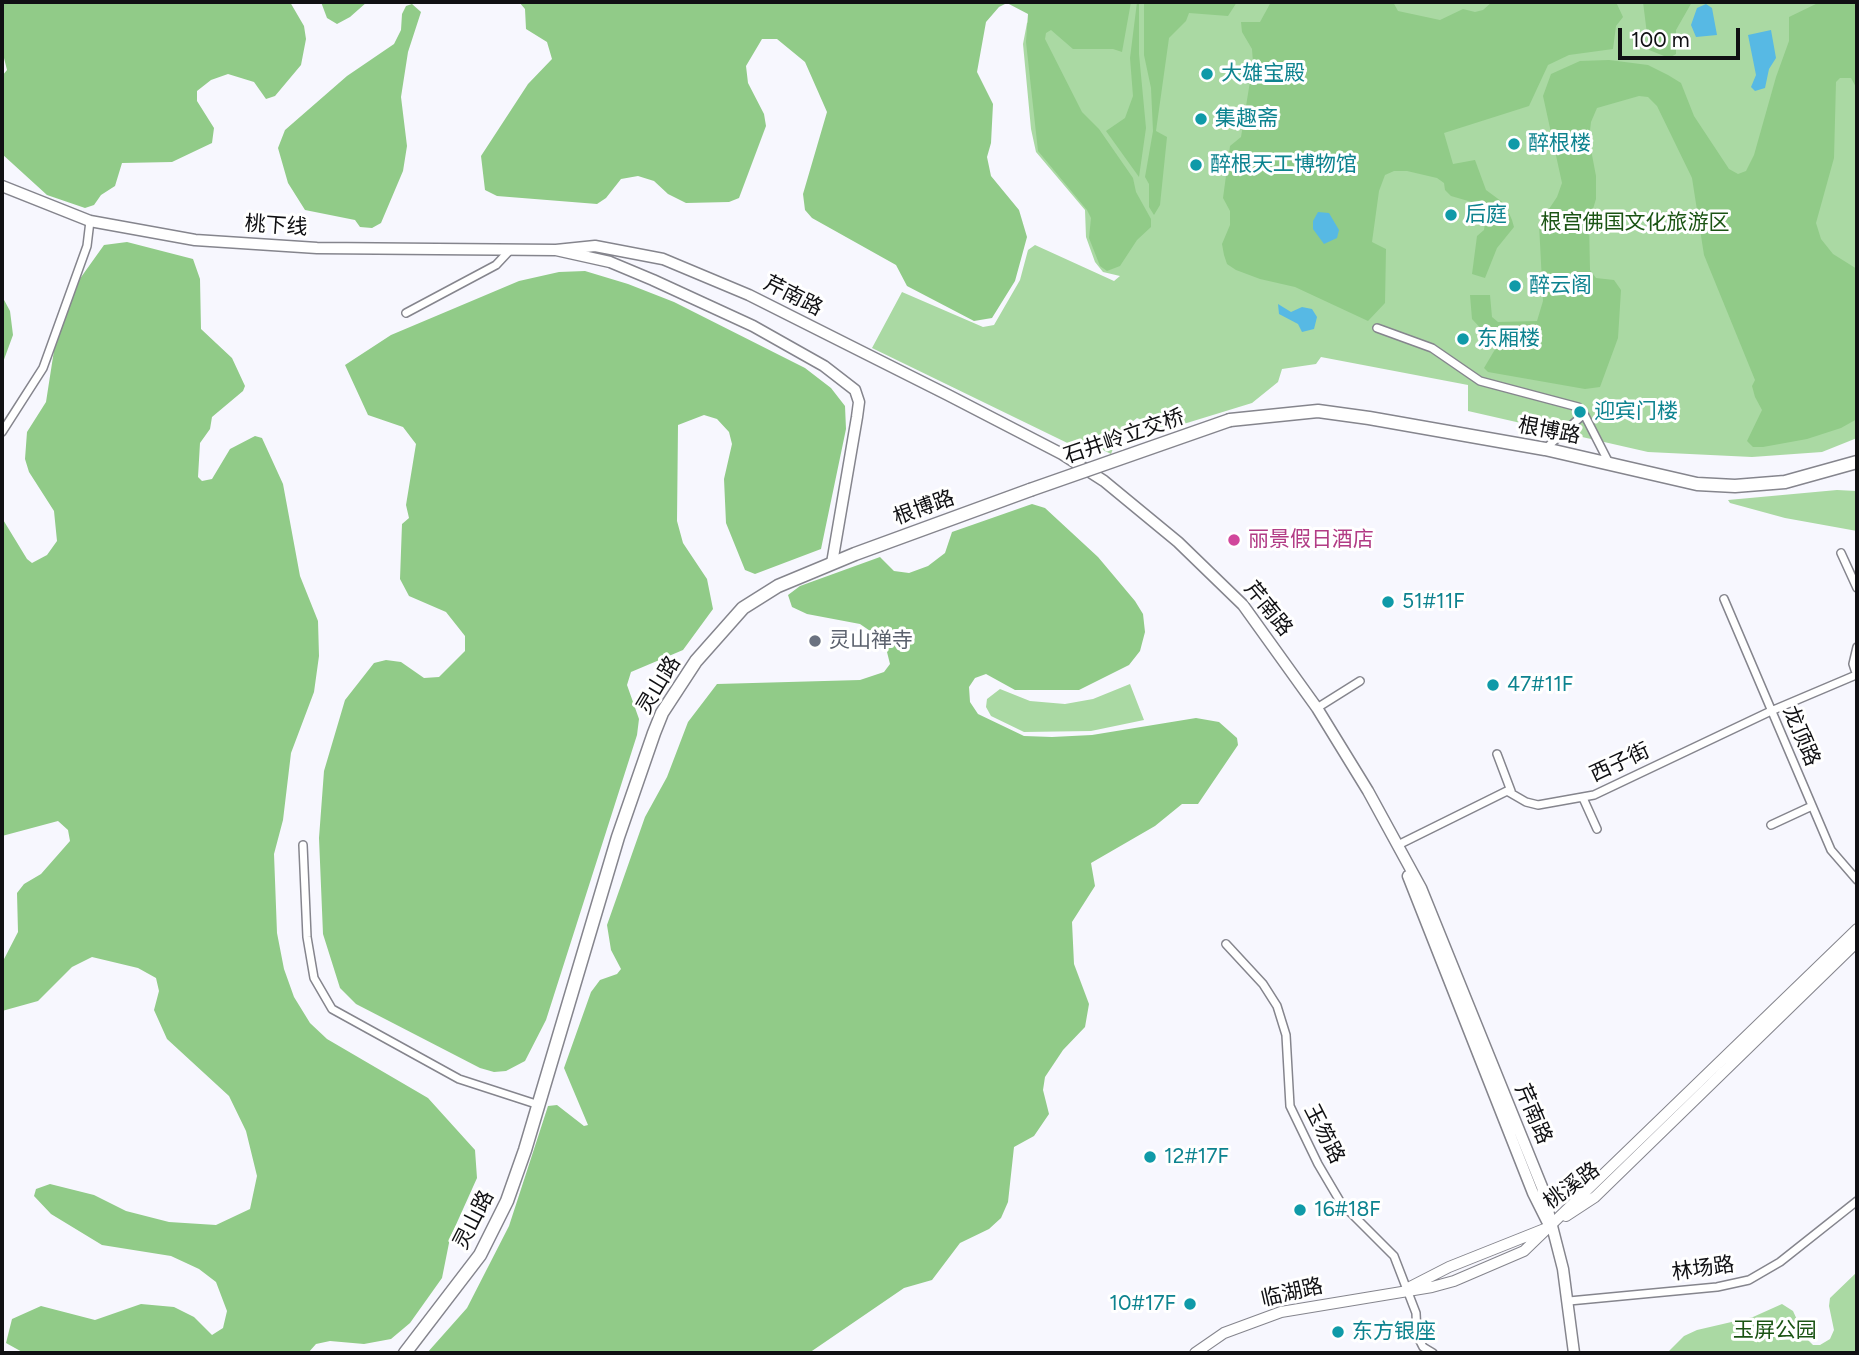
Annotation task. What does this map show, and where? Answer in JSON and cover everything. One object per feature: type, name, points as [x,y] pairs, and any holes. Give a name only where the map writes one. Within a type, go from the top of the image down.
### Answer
[{"type":"highway","name":"根博路","points":[[1230,420],[1318,411],[1545,449],[1697,484],[1785,482],[1857,462]]},
{"type":"highway","name":"石井岭立交桥","points":[[1030,490],[1230,420]]},
{"type":"highway","name":"根博路","points":[[832,563],[1030,490]]},
{"type":"highway","name":"灵山路","points":[[405,1353],[480,1255],[506,1201],[539,1105],[558,1032],[618,837],[662,713],[696,661],[743,608],[778,586],[832,563]]},
{"type":"main road","name":"桃下线","points":[[2,186],[90,221],[220,242],[317,248],[556,250]]},
{"type":"main road","name":"芹南路","points":[[556,250],[595,246],[663,259],[749,295],[1062,454],[1112,487],[1212,573],[1266,634],[1317,708],[1421,888],[1542,1187],[1569,1300],[1574,1353]]},
{"type":"main road","points":[[556,250],[610,262],[653,279],[753,326],[824,366],[855,390],[859,402],[832,563]]},
{"type":"street","points":[[2,432],[43,368],[88,246],[90,221]]},
{"type":"street","points":[[405,313],[496,265],[511,249]]},
{"type":"street","points":[[1377,328],[1432,348],[1480,381],[1578,407],[1609,463]]},
{"type":"street","points":[[1545,449],[1584,414]]},
{"type":"street","points":[[1841,553],[1857,588]]},
{"type":"street","name":"龙顶路","points":[[1724,599],[1831,850],[1857,880]]},
{"type":"street","points":[[1857,647],[1853,664],[1857,676]]},
{"type":"street","name":"西子街","points":[[1511,791],[1533,804],[1583,798],[1772,711],[1857,676]]},
{"type":"street","points":[[1317,708],[1360,681]]},
{"type":"street","points":[[1398,845],[1511,791],[1497,754]]},
{"type":"street","points":[[1583,798],[1597,829]]},
{"type":"street","points":[[1771,825],[1812,806]]},
{"type":"street","points":[[303,845],[307,937],[314,978],[332,1009],[460,1079],[539,1105]]},
{"type":"street","name":"桃溪路","points":[[1550,1226],[1857,929]]},
{"type":"street","name":"桃溪路","points":[[1550,1226],[1595,1197],[1857,942]]},
{"type":"street","name":"玉笏路","points":[[1226,944],[1263,984],[1277,1006],[1286,1035],[1290,1106],[1318,1164],[1341,1203],[1394,1256],[1416,1313],[1417,1335],[1423,1347],[1433,1353]]},
{"type":"street","name":"林场路","points":[[1569,1300],[1717,1287],[1749,1280],[1780,1262],[1857,1201]]},
{"type":"street","points":[[1407,1289],[1449,1267],[1550,1226]]},
{"type":"street","name":"临湖路","points":[[1195,1353],[1224,1333],[1281,1311],[1454,1281],[1524,1251],[1550,1226]]},
{"type":"green space","points":[[2,2],[290,2],[304,26],[306,39],[301,65],[275,96],[266,99],[254,82],[228,74],[211,80],[197,91],[197,101],[214,128],[212,143],[172,162],[122,163],[115,186],[101,195],[94,205],[85,208],[47,195],[2,154],[2,76],[7,70],[2,50]]},
{"type":"green space","points":[[321,2],[367,2],[337,24],[327,18]]},
{"type":"green space","points":[[519,2],[1131,2],[1122,52],[1113,49],[1073,49],[1051,30],[1046,33],[1045,39],[1082,112],[1099,129],[1133,178],[1136,192],[1151,219],[1151,227],[1137,240],[1120,266],[1107,271],[1100,266],[1089,238],[1091,218],[1087,210],[1038,151],[1026,42],[1028,14],[1007,3],[999,7],[986,22],[977,72],[993,104],[991,143],[987,157],[991,176],[1019,210],[1027,237],[1015,281],[992,318],[974,321],[907,286],[896,265],[812,218],[805,210],[803,194],[827,112],[805,62],[777,39],[762,39],[746,66],[748,83],[764,114],[766,126],[739,198],[729,202],[686,203],[668,194],[654,181],[638,176],[621,179],[606,198],[597,204],[497,196],[485,190],[481,156],[528,84],[552,59],[547,42],[526,29],[525,9]]},
{"type":"green space","name":"根宫佛国文化旅游区","points":[[1061,2],[1857,2],[1857,438],[1822,452],[1752,457],[1648,452],[1468,411],[1468,385],[1321,357],[1316,364],[1282,369],[1278,382],[1252,403],[1164,430],[1137,418],[1119,432],[1111,454],[1095,446],[1090,454],[872,348],[902,292],[983,327],[994,325],[1020,280],[1028,250],[1035,245],[1114,281],[1120,276],[1103,272],[1095,262],[1086,237],[1085,210],[1036,152],[1031,129],[1023,44],[1027,23]]},
{"type":"green space","points":[[1137,2],[1146,128],[1139,177],[1106,131],[1125,118],[1133,96],[1130,58]]},
{"type":"green space","points":[[1144,2],[1237,2],[1228,16],[1189,13],[1186,21],[1169,38],[1156,131],[1167,137],[1160,205],[1154,215],[1149,207],[1149,184],[1145,177],[1153,131],[1151,88],[1144,55]]},
{"type":"green space","points":[[1271,2],[1393,2],[1398,11],[1440,20],[1463,9],[1475,12],[1483,10],[1492,2],[1616,2],[1623,17],[1616,26],[1613,49],[1569,55],[1548,65],[1529,106],[1444,133],[1453,164],[1475,160],[1486,190],[1505,204],[1514,227],[1497,248],[1485,278],[1472,274],[1477,236],[1484,230],[1486,215],[1482,205],[1451,196],[1445,190],[1444,183],[1437,178],[1407,171],[1394,171],[1385,175],[1379,191],[1372,242],[1386,249],[1385,303],[1368,321],[1295,287],[1236,270],[1227,264],[1224,255],[1222,244],[1230,225],[1230,211],[1223,198],[1230,146],[1241,137],[1253,63],[1252,49],[1242,32],[1241,22],[1260,22]]},
{"type":"green space","points":[[1643,2],[1692,2],[1676,30],[1676,54],[1669,58],[1649,50]]},
{"type":"green space","points":[[1820,2],[1857,2],[1857,89],[1851,78],[1840,78],[1836,82],[1834,158],[1816,223],[1821,239],[1833,254],[1857,269],[1857,419],[1841,428],[1807,439],[1763,447],[1753,447],[1747,441],[1762,410],[1752,386],[1755,380],[1704,255],[1692,178],[1657,106],[1648,97],[1639,96],[1597,108],[1591,122],[1589,139],[1596,176],[1596,199],[1589,222],[1590,270],[1596,278],[1614,280],[1621,290],[1618,338],[1600,387],[1585,389],[1488,372],[1484,368],[1497,346],[1472,319],[1470,295],[1490,295],[1492,317],[1498,322],[1537,321],[1543,301],[1539,224],[1557,197],[1562,183],[1543,96],[1551,74],[1580,61],[1609,60],[1648,65],[1668,75],[1681,83],[1694,116],[1729,169],[1738,174],[1746,171],[1754,155],[1789,41],[1789,17]]},
{"type":"green space","points":[[412,4],[421,12],[408,52],[401,97],[407,146],[403,171],[381,223],[372,228],[360,227],[355,220],[305,210],[288,183],[278,148],[285,130],[347,76],[394,44],[401,30],[402,14],[406,6]]},
{"type":"green space","points":[[127,242],[193,259],[200,279],[201,329],[232,358],[245,386],[243,391],[212,417],[210,429],[200,443],[198,477],[202,481],[212,479],[230,449],[255,436],[262,438],[283,484],[300,576],[318,621],[319,656],[314,692],[291,753],[283,820],[274,854],[277,933],[284,969],[294,997],[310,1023],[327,1039],[428,1098],[475,1150],[477,1178],[450,1238],[442,1278],[410,1323],[391,1339],[364,1344],[330,1341],[316,1344],[308,1353],[24,1353],[6,1343],[12,1319],[41,1306],[95,1320],[141,1304],[174,1307],[194,1317],[212,1335],[223,1328],[227,1311],[216,1282],[199,1269],[171,1256],[102,1245],[51,1214],[34,1196],[36,1189],[50,1184],[94,1195],[126,1211],[169,1222],[216,1225],[250,1209],[257,1176],[246,1131],[229,1096],[167,1039],[154,1010],[159,991],[156,978],[138,968],[92,957],[72,967],[38,1001],[2,1011],[2,963],[18,932],[17,893],[24,884],[41,874],[70,841],[68,830],[58,821],[2,836],[2,518],[32,563],[47,555],[57,541],[54,511],[29,472],[25,459],[27,432],[46,402],[55,344],[79,280],[104,245]]},
{"type":"green space","points":[[585,271],[674,302],[805,368],[831,388],[845,406],[846,429],[821,549],[755,574],[745,570],[726,523],[724,479],[732,444],[729,432],[717,419],[704,415],[678,425],[677,521],[683,543],[707,579],[713,609],[683,650],[631,672],[627,685],[639,719],[637,735],[546,1020],[525,1061],[506,1071],[494,1072],[480,1068],[356,1004],[340,988],[323,934],[319,838],[324,771],[345,700],[374,663],[386,660],[401,662],[424,678],[439,677],[465,651],[465,636],[446,612],[409,596],[400,579],[402,524],[409,518],[406,505],[416,444],[403,427],[368,415],[345,365],[391,335],[519,281],[559,272]]},
{"type":"green space","points":[[2,277],[3,298],[10,311],[13,335],[2,365]]},
{"type":"green space","points":[[1837,490],[1857,491],[1857,531],[1785,518],[1730,503],[1728,500]]},
{"type":"green space","points":[[1032,504],[1045,508],[1098,557],[1135,601],[1143,614],[1145,632],[1140,651],[1129,665],[1079,690],[1015,690],[986,674],[975,678],[969,687],[970,702],[978,714],[1024,736],[1052,737],[1092,735],[1196,718],[1219,722],[1237,738],[1238,745],[1198,804],[1182,804],[1155,826],[1091,863],[1095,886],[1072,922],[1074,964],[1089,1004],[1085,1027],[1063,1050],[1045,1077],[1043,1090],[1049,1114],[1034,1136],[1014,1147],[1008,1202],[1001,1218],[989,1229],[960,1243],[932,1280],[904,1288],[809,1353],[427,1353],[467,1308],[509,1226],[548,1106],[557,1105],[584,1126],[588,1125],[564,1068],[591,992],[600,980],[617,974],[621,969],[611,950],[607,925],[645,817],[667,777],[688,722],[717,684],[860,680],[884,672],[890,664],[886,648],[876,635],[860,624],[807,614],[792,607],[788,595],[800,586],[880,557],[894,571],[909,573],[928,566],[945,553],[952,532]]},
{"type":"green space","points":[[1130,684],[1144,720],[1091,731],[1024,732],[991,716],[986,707],[987,699],[1000,689],[1030,701],[1065,704],[1093,699]]},
{"type":"green space","name":"玉屏公园","points":[[1857,1272],[1857,1353],[1667,1353],[1684,1336],[1697,1330],[1753,1317],[1782,1304],[1793,1311],[1805,1337],[1813,1345],[1820,1345],[1830,1339],[1834,1330],[1830,1298]]},
{"type":"water","points":[[1706,4],[1712,8],[1717,35],[1696,37],[1691,25],[1697,8]]},
{"type":"water","points":[[1771,30],[1776,58],[1769,69],[1765,88],[1755,91],[1751,87],[1756,75],[1748,35]]},
{"type":"water","points":[[1318,212],[1329,213],[1339,230],[1337,238],[1324,244],[1313,229],[1313,221]]},
{"type":"water","points":[[1278,304],[1291,312],[1302,307],[1312,309],[1317,317],[1314,329],[1302,332],[1298,324],[1279,314]]},
{"type":"place","name":"大雄宝殿","points":[[1207,74]]},
{"type":"place","name":"集趣斋","points":[[1201,119]]},
{"type":"place","name":"醉根楼","points":[[1514,144]]},
{"type":"place","name":"醉根天工博物馆","points":[[1196,165]]},
{"type":"place","name":"后庭","points":[[1451,215]]},
{"type":"place","name":"醉云阁","points":[[1515,286]]},
{"type":"place","name":"东厢楼","points":[[1463,339]]},
{"type":"place","name":"迎宾门楼","points":[[1580,412]]},
{"type":"place","name":"丽景假日酒店","points":[[1234,540]]},
{"type":"place","name":"51#11F","points":[[1388,602]]},
{"type":"place","name":"灵山禅寺","points":[[815,641]]},
{"type":"place","name":"47#11F","points":[[1493,685]]},
{"type":"place","name":"12#17F","points":[[1150,1157]]},
{"type":"place","name":"16#18F","points":[[1300,1210]]},
{"type":"place","name":"10#17F","points":[[1190,1304]]},
{"type":"place","name":"东方银座","points":[[1338,1332]]}]
